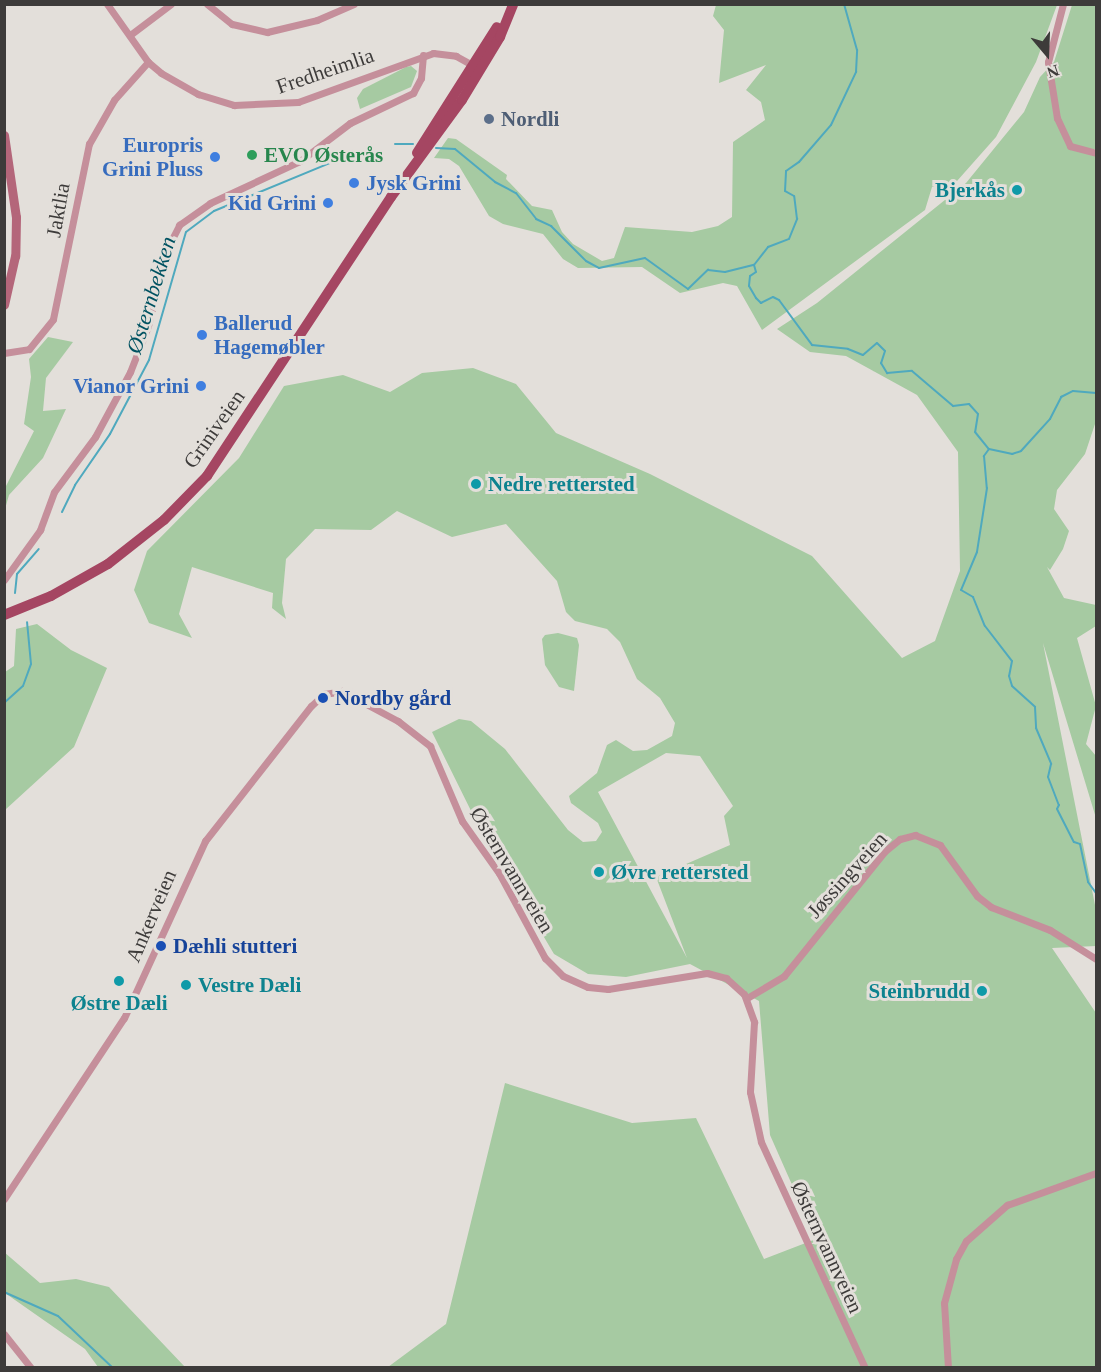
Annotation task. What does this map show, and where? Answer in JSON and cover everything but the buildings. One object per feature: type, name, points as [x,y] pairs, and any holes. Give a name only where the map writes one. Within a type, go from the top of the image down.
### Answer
[{"type":"main road","name":"Griniveien","points":[[4,615],[51,596],[108,564],[142,539],[194,490],[235,437],[477,68],[512,4]]},
{"type":"main road","points":[[4,135],[16,217],[15,256],[4,305]]},
{"type":"street","name":"Fredheimlia","points":[[107,4],[148,62],[198,94],[253,107],[298,102],[423,55],[448,54],[477,68]]},
{"type":"street","points":[[130,35],[171,4]]},
{"type":"street","points":[[207,4],[232,24],[267,32],[307,23],[354,4]]},
{"type":"street","points":[[1063,4],[1048,66],[1065,139],[1082,152],[1096,153]]},
{"type":"street","points":[[4,580],[40,530],[54,492],[95,437],[130,372],[148,326],[168,247],[179,225],[210,203],[300,161],[350,123],[413,93],[422,78],[423,55]]},
{"type":"street","name":"Jaktlia","points":[[4,353],[29,349],[53,319],[89,144],[96,126],[114,100],[148,62]]},
{"type":"street","name":"Østernvannveien","points":[[330,692],[357,696],[415,732],[430,746],[462,821],[499,873],[545,958],[563,976],[588,987],[608,989],[707,973],[732,982],[747,998],[754,1022],[750,1092],[753,1119],[802,1236],[865,1368]]},
{"type":"street","name":"Ankerveien","points":[[4,1199],[124,1018],[205,841],[311,706],[330,692]]},
{"type":"street","name":"Jøssingveien","points":[[747,998],[784,976],[885,851],[900,839],[915,835],[940,844],[977,896],[991,907],[1050,930],[1096,959]]},
{"type":"street","points":[[948,1368],[944,1303],[956,1259],[966,1241],[1007,1205],[1096,1173]]},
{"type":"street","points":[[4,1334],[31,1368]]},
{"type":"green space","points":[[716,4],[1057,5],[1036,62],[996,137],[957,181],[932,187],[925,210],[762,330],[737,286],[723,283],[680,293],[642,267],[578,268],[563,259],[543,234],[503,224],[489,216],[459,166],[449,159],[434,158],[448,138],[456,139],[507,175],[506,179],[532,206],[552,210],[562,232],[573,244],[602,261],[614,258],[625,227],[692,232],[718,226],[732,217],[733,142],[765,120],[761,102],[746,90],[766,65],[719,83],[724,30],[713,16]]},
{"type":"green space","points":[[1072,5],[1096,5],[1096,149],[1086,149],[1096,152],[1096,421],[1085,454],[1057,490],[1054,509],[1069,531],[1063,549],[1050,570],[1047,567],[1064,598],[1096,605],[1096,626],[1077,638],[1096,706],[1086,744],[1096,756],[1096,818],[1043,643],[1096,910],[1096,946],[1052,948],[1096,1013],[1096,1367],[388,1367],[446,1324],[505,1083],[632,1123],[696,1118],[764,1259],[816,1239],[770,1135],[759,1001],[690,964],[626,977],[588,974],[554,954],[481,831],[432,732],[459,719],[471,721],[505,749],[568,830],[583,842],[596,841],[602,832],[598,823],[571,803],[569,796],[597,773],[607,745],[616,740],[633,751],[647,750],[672,736],[675,723],[660,698],[637,679],[620,642],[607,629],[575,621],[566,612],[557,581],[506,524],[452,537],[397,511],[371,530],[315,529],[286,559],[282,603],[286,619],[272,608],[273,593],[192,567],[179,614],[192,638],[149,623],[134,590],[147,551],[239,458],[284,386],[343,375],[390,392],[422,373],[473,368],[516,384],[556,433],[650,474],[812,556],[902,658],[935,641],[960,571],[958,452],[917,395],[846,356],[810,352],[777,329],[817,303],[966,183],[1024,112],[1040,77],[1054,62]],"holes":[[[666,753],[700,756],[733,806],[724,816],[730,845],[656,877],[687,958],[598,792]]]},
{"type":"green space","points":[[411,66],[417,71],[411,87],[360,109],[357,98],[363,89]]},
{"type":"green space","points":[[48,337],[73,342],[46,378],[43,411],[66,409],[43,458],[9,495],[5,509],[5,488],[34,431],[24,424],[31,377],[29,359]]},
{"type":"green space","points":[[37,624],[71,650],[107,668],[74,747],[5,810],[5,672],[14,666],[16,629]]},
{"type":"green space","points":[[558,633],[577,638],[579,645],[574,691],[559,687],[545,665],[542,639],[545,635]]},
{"type":"green space","points":[[4,1252],[40,1283],[76,1279],[109,1287],[185,1367],[98,1367],[85,1349],[5,1293]]},
{"type":"waterway","name":"Østernbekken","points":[[436,148],[455,149],[495,182],[516,193],[536,219],[551,226],[586,261],[599,268],[645,258],[688,289],[708,270],[725,272],[754,265],[768,247],[789,239],[797,219],[794,196],[785,191],[786,171],[799,162],[831,125],[856,72],[857,50],[844,4]]},
{"type":"waterway","name":"Østernbekken","points":[[395,144],[413,144]]},
{"type":"waterway","name":"Østernbekken","points":[[62,512],[75,485],[110,434],[149,360],[186,232],[214,211],[337,160]]},
{"type":"waterway","points":[[754,265],[756,272],[750,276],[749,286],[756,298],[761,303],[773,297],[779,300],[812,345],[848,349],[863,355],[877,343],[885,351],[881,363],[887,373],[912,371],[953,406],[969,404],[978,414],[975,432],[989,449]]},
{"type":"waterway","points":[[989,449],[1012,454],[1021,451],[1050,419],[1061,397],[1073,391],[1096,393]]},
{"type":"waterway","points":[[989,449],[984,456],[987,488],[977,552],[961,590],[973,597],[985,626],[1012,661],[1009,676],[1012,686],[1035,707],[1036,728],[1051,764],[1048,777],[1059,805],[1057,809],[1074,842],[1080,844],[1088,882],[1096,893]]},
{"type":"waterway","name":"Østernbekken","points":[[15,593],[17,574],[39,549]]},
{"type":"waterway","name":"Østernbekken","points":[[4,703],[23,686],[31,664],[27,622]]},
{"type":"waterway","name":"Østernbekken","points":[[4,1292],[58,1316],[113,1368]]},
{"type":"place","name":"Nordli","points":[[489,119]]},
{"type":"place","name":"EVO Østerås","points":[[252,155]]},
{"type":"place","name":"Europris Grini Pluss","points":[[215,157]]},
{"type":"place","name":"Jysk Grini","points":[[354,183]]},
{"type":"place","name":"Bjerkås","points":[[1017,190]]},
{"type":"place","name":"Kid Grini","points":[[328,203]]},
{"type":"place","name":"Ballerud Hagemøbler","points":[[202,335]]},
{"type":"place","name":"Vianor Grini","points":[[201,386]]},
{"type":"place","name":"Nedre rettersted","points":[[476,484]]},
{"type":"place","name":"Nordby gård","points":[[323,698]]},
{"type":"place","name":"Øvre rettersted","points":[[599,872]]},
{"type":"place","name":"Dæhli stutteri","points":[[161,946]]},
{"type":"place","name":"Østre Dæli","points":[[119,981]]},
{"type":"place","name":"Vestre Dæli","points":[[186,985]]},
{"type":"place","name":"Steinbrudd","points":[[982,991]]}]
